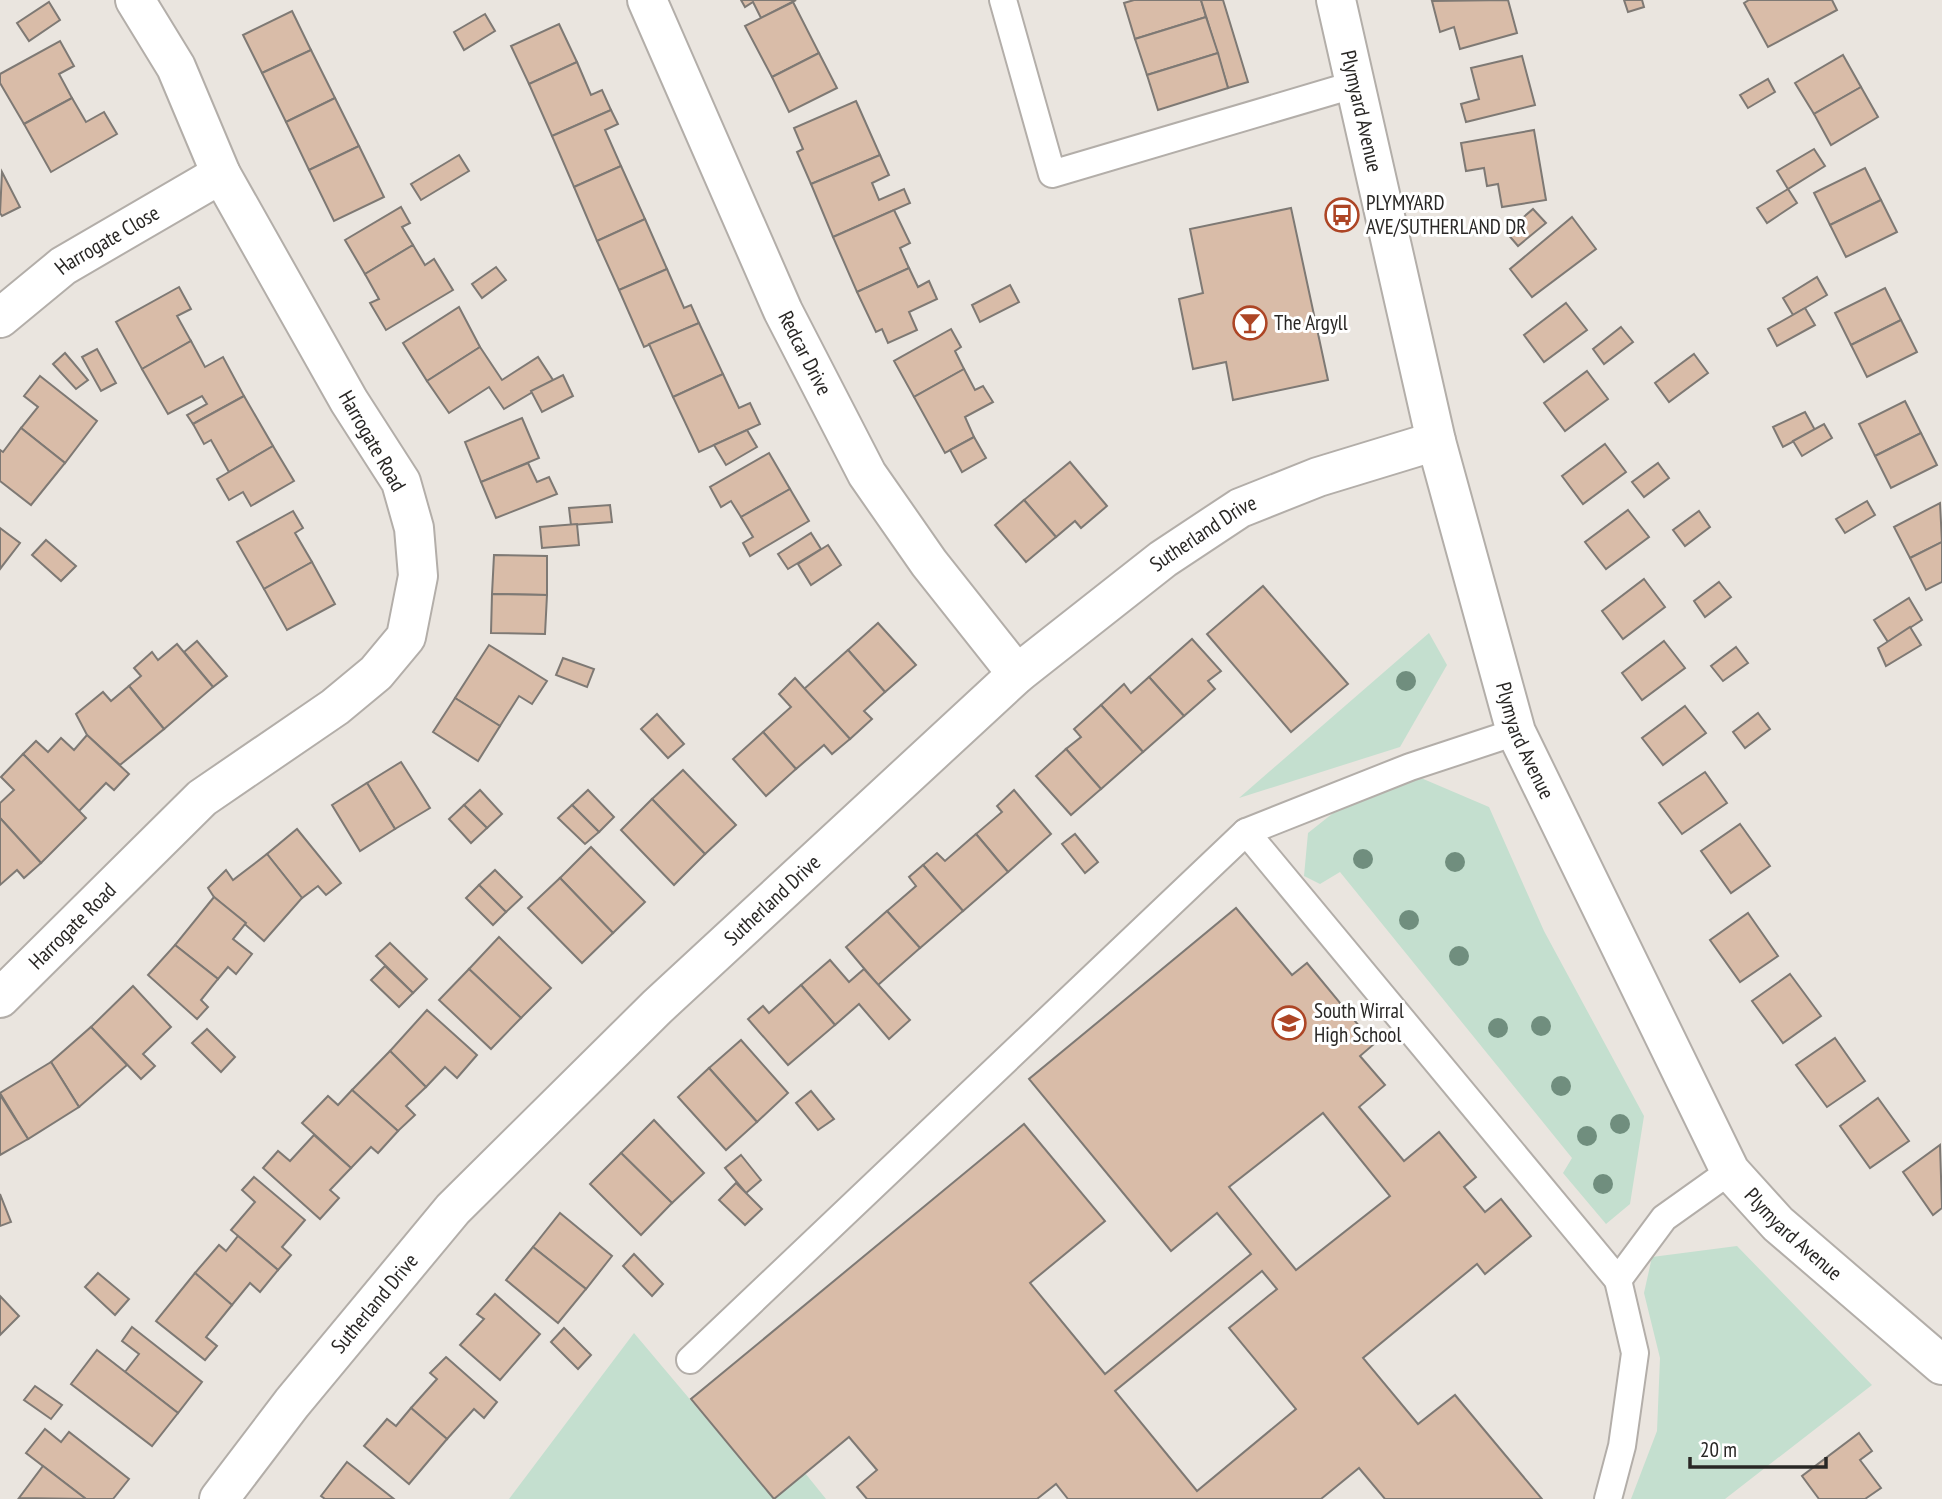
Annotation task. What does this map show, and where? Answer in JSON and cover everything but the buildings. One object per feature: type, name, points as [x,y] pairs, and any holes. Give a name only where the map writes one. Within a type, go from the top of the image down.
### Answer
[{"type":"street","name":"Harrogate Road","points":[[0,998],[202,798],[335,707],[376,673],[405,637],[418,576],[414,528],[401,482],[349,401],[221,174],[176,67],[135,0]]},
{"type":"street","name":"Redcar Drive","points":[[647,0],[783,311],[867,474],[929,563],[1017,674]]},
{"type":"street","name":"Plymyard Avenue","points":[[1336,0],[1353,85],[1436,441],[1516,732],[1730,1171],[1777,1224],[1942,1365]]},
{"type":"street","name":"Harrogate Close","points":[[0,318],[63,266],[221,174]]},
{"type":"street","name":"Sutherland Drive","points":[[219,1499],[292,1403],[453,1209],[657,1007],[1017,674],[1163,559],[1240,508],[1318,477],[1436,441]]},
{"type":"lane","points":[[1003,0],[1052,174],[1353,85]]},
{"type":"lane","points":[[690,1360],[1246,832],[1410,767],[1516,732]]},
{"type":"lane","points":[[1246,832],[1618,1280],[1635,1353],[1622,1447],[1608,1499]]},
{"type":"lane","points":[[1618,1280],[1664,1218],[1730,1171]]},
{"type":"green space","points":[[1429,633],[1447,665],[1400,747],[1239,798]]},
{"type":"green space","points":[[1421,778],[1489,807],[1544,931],[1644,1116],[1630,1204],[1606,1224],[1563,1173],[1572,1158],[1340,872],[1320,884],[1304,876],[1308,833],[1342,806]]},
{"type":"green space","points":[[1737,1246],[1872,1385],[1725,1499],[1631,1499],[1657,1431],[1660,1358],[1644,1293],[1652,1257]]},
{"type":"green space","points":[[634,1333],[774,1499],[509,1499]]},
{"type":"green space","points":[[805,1473],[826,1499],[774,1499]]},
{"type":"place","name":"PLYMYARD AVE/SUTHERLAND DR","points":[[1342,215]]},
{"type":"place","name":"The Argyll","points":[[1250,323]]},
{"type":"place","name":"South Wirral High School","points":[[1289,1023]]}]
